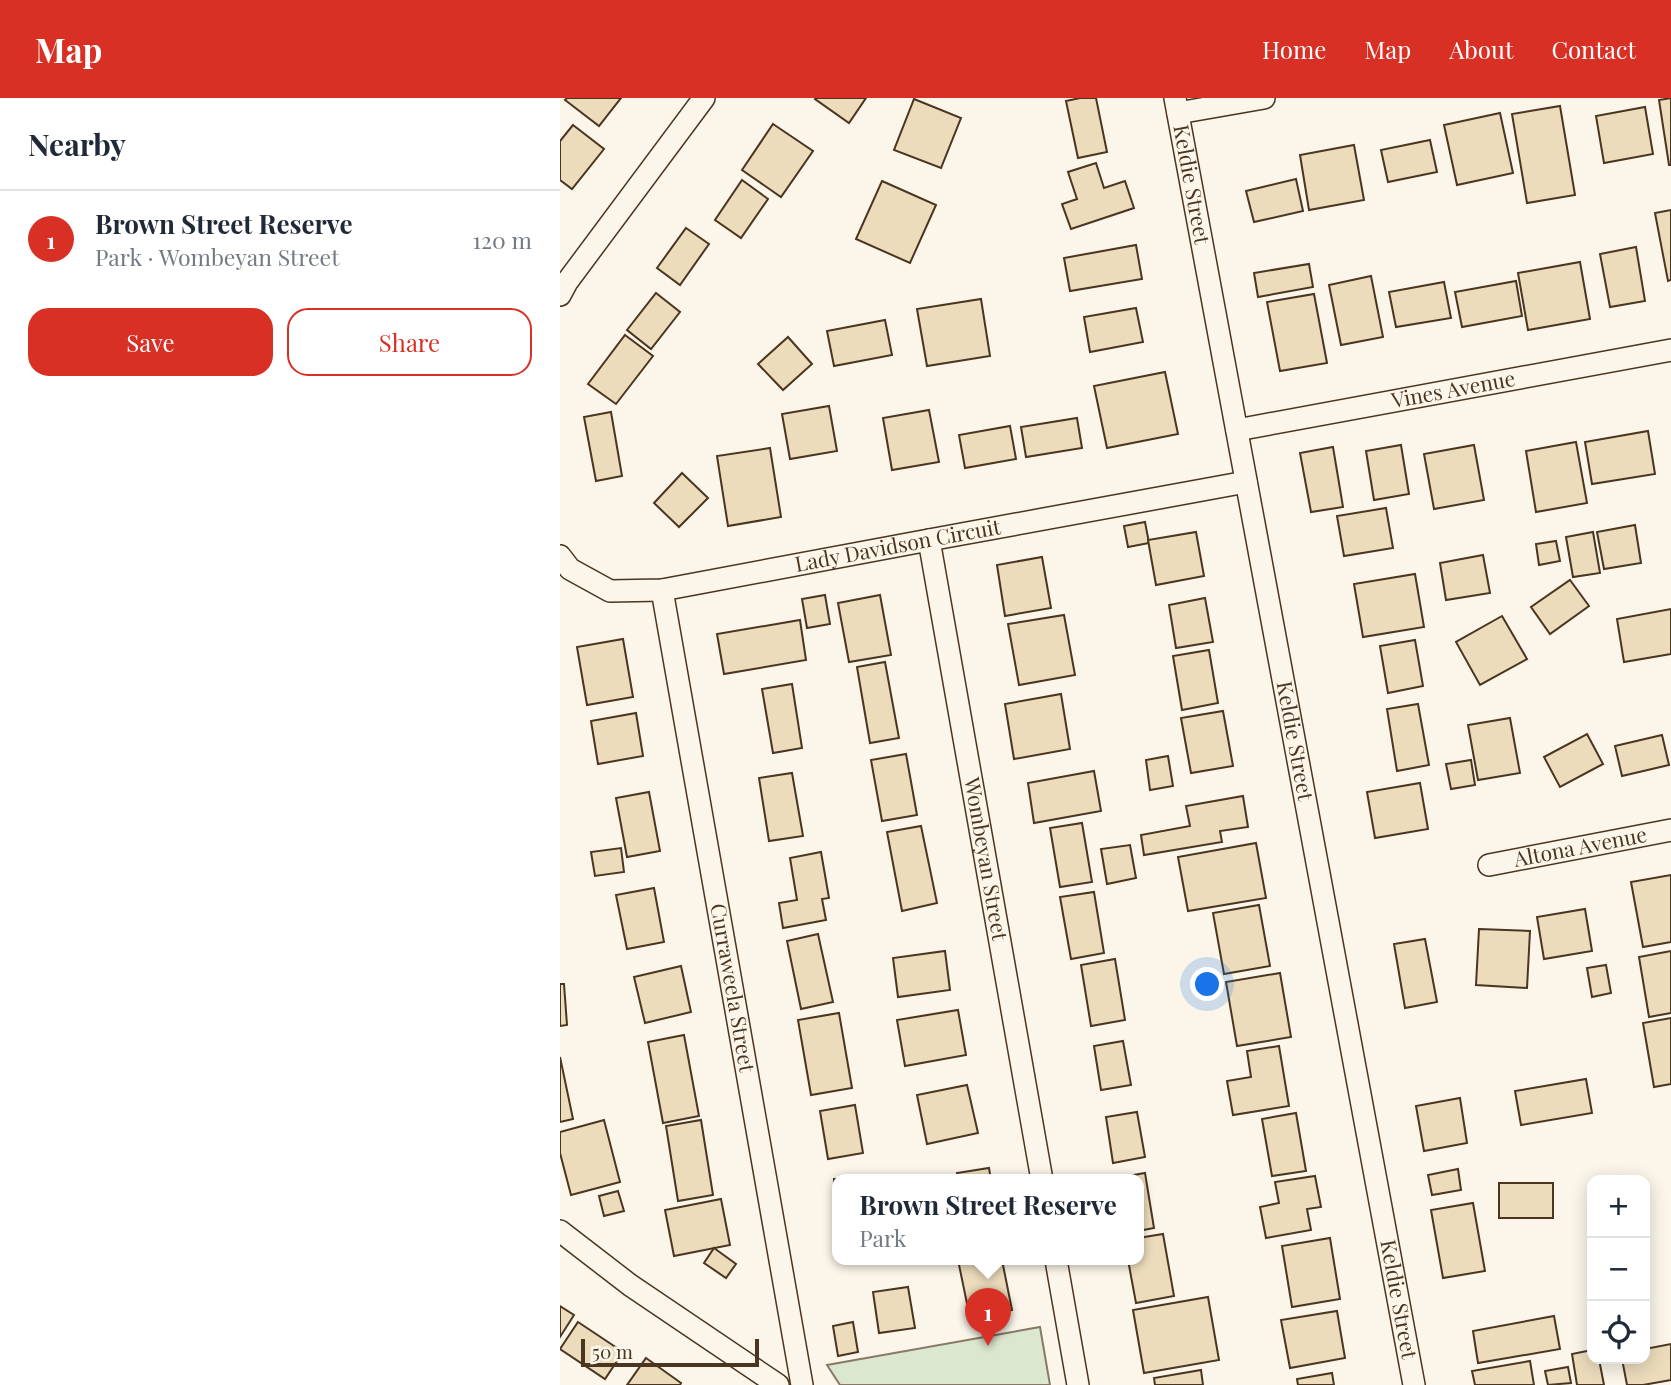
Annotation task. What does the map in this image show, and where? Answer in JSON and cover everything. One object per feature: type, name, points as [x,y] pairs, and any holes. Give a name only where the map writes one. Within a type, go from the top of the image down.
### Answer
[{"type":"street","points":[[560,295],[704,98]]},
{"type":"street","points":[[1177,106],[1264,98]]},
{"type":"street","name":"Keldie Street","points":[[1177,106],[1415,1385]]},
{"type":"street","name":"Vines Avenue","points":[[1237,430],[1671,350]]},
{"type":"street","name":"Lady Davidson Circuit","points":[[560,556],[570,569],[610,592],[662,590],[1247,482]]},
{"type":"street","name":"Wombeyan Street","points":[[929,540],[1041,1174]]},
{"type":"street","name":"Curraweela Street","points":[[662,590],[802,1385]]},
{"type":"street","name":"Altona Avenue","points":[[1489,864],[1671,830]]},
{"type":"street","points":[[560,1231],[630,1285],[779,1385]]},
{"type":"street","points":[[1057,1265],[1078,1385]]},
{"type":"green space","points":[[1040,1327],[1050,1385],[840,1385],[827,1365]]},
{"type":"building","points":[[621,98],[599,126],[565,100]]},
{"type":"building","points":[[816,98],[866,98],[849,123]]},
{"type":"building","points":[[1096,98],[1107,152],[1078,158],[1066,101]]},
{"type":"building","points":[[1671,98],[1671,165],[1669,165],[1659,100]]},
{"type":"building","points":[[914,99],[961,118],[941,168],[894,150]]},
{"type":"building","points":[[1560,106],[1575,195],[1527,203],[1512,114]]},
{"type":"building","points":[[1645,107],[1653,154],[1604,163],[1596,116]]},
{"type":"building","points":[[1500,113],[1513,173],[1457,185],[1444,125]]},
{"type":"building","points":[[773,124],[813,151],[781,197],[742,170]]},
{"type":"building","points":[[573,125],[604,149],[572,189],[560,180],[560,141]]},
{"type":"building","points":[[1430,140],[1437,172],[1388,182],[1381,150]]},
{"type":"building","points":[[1354,145],[1364,200],[1309,210],[1300,155]]},
{"type":"building","points":[[1096,163],[1104,188],[1125,181],[1134,208],[1071,229],[1062,204],[1077,199],[1068,172]]},
{"type":"building","points":[[1296,179],[1303,211],[1254,222],[1246,191]]},
{"type":"building","points":[[742,180],[768,199],[741,238],[715,220]]},
{"type":"building","points":[[882,181],[936,205],[910,263],[856,239]]},
{"type":"building","points":[[1671,210],[1671,280],[1668,281],[1655,213]]},
{"type":"building","points":[[686,228],[709,244],[680,285],[657,268]]},
{"type":"building","points":[[1136,245],[1142,279],[1070,291],[1064,258]]},
{"type":"building","points":[[1636,247],[1645,301],[1610,307],[1600,254]]},
{"type":"building","points":[[1580,262],[1590,319],[1528,330],[1518,273]]},
{"type":"building","points":[[1309,264],[1313,287],[1258,297],[1254,273]]},
{"type":"building","points":[[1371,276],[1383,337],[1341,345],[1329,285]]},
{"type":"building","points":[[1516,281],[1522,316],[1462,327],[1455,292]]},
{"type":"building","points":[[1444,282],[1451,318],[1396,327],[1389,292]]},
{"type":"building","points":[[656,293],[680,312],[651,349],[627,330]]},
{"type":"building","points":[[1314,294],[1327,363],[1280,371],[1267,302]]},
{"type":"building","points":[[981,299],[990,356],[927,366],[917,309]]},
{"type":"building","points":[[1136,308],[1143,342],[1090,352],[1084,317]]},
{"type":"building","points":[[885,320],[892,355],[834,366],[827,331]]},
{"type":"building","points":[[625,335],[653,356],[616,404],[588,384]]},
{"type":"building","points":[[788,337],[812,364],[783,390],[758,364]]},
{"type":"building","points":[[1165,372],[1178,434],[1107,448],[1094,386]]},
{"type":"building","points":[[829,406],[837,451],[790,459],[782,414]]},
{"type":"building","points":[[929,410],[939,462],[892,470],[883,418]]},
{"type":"building","points":[[611,412],[622,476],[596,481],[584,417]]},
{"type":"building","points":[[1077,418],[1082,448],[1026,457],[1021,427]]},
{"type":"building","points":[[1010,426],[1016,459],[965,468],[959,435]]},
{"type":"building","points":[[1648,431],[1655,474],[1592,484],[1585,442]]},
{"type":"building","points":[[1576,442],[1587,503],[1536,512],[1526,451]]},
{"type":"building","points":[[1401,445],[1409,494],[1374,500],[1366,451]]},
{"type":"building","points":[[1474,445],[1484,500],[1434,509],[1424,454]]},
{"type":"building","points":[[1333,447],[1343,507],[1311,512],[1300,453]]},
{"type":"building","points":[[770,448],[781,517],[728,526],[717,456]]},
{"type":"building","points":[[682,473],[708,498],[679,527],[654,503]]},
{"type":"building","points":[[1386,508],[1393,548],[1344,556],[1337,516]]},
{"type":"building","points":[[1145,522],[1149,543],[1128,547],[1124,526]]},
{"type":"building","points":[[1635,525],[1641,563],[1604,569],[1597,532]]},
{"type":"building","points":[[1196,532],[1204,576],[1156,585],[1148,540]]},
{"type":"building","points":[[1593,532],[1600,573],[1573,577],[1566,537]]},
{"type":"building","points":[[1556,541],[1560,561],[1539,565],[1536,544]]},
{"type":"building","points":[[1483,555],[1490,593],[1446,600],[1440,563]]},
{"type":"building","points":[[1042,557],[1051,608],[1005,616],[997,565]]},
{"type":"building","points":[[1415,574],[1424,627],[1363,637],[1354,584]]},
{"type":"building","points":[[1570,580],[1589,606],[1550,634],[1531,607]]},
{"type":"building","points":[[825,595],[830,624],[807,628],[802,599]]},
{"type":"building","points":[[880,595],[891,655],[849,662],[838,603]]},
{"type":"building","points":[[1205,598],[1213,642],[1176,648],[1169,605]]},
{"type":"building","points":[[1671,609],[1671,654],[1624,662],[1617,619]]},
{"type":"building","points":[[1064,615],[1075,675],[1019,685],[1008,624]]},
{"type":"building","points":[[1502,616],[1527,659],[1480,685],[1456,642]]},
{"type":"building","points":[[800,620],[806,660],[724,674],[717,634]]},
{"type":"building","points":[[623,639],[633,697],[587,705],[577,647]]},
{"type":"building","points":[[1415,640],[1423,686],[1388,693],[1380,646]]},
{"type":"building","points":[[1209,650],[1218,703],[1182,710],[1173,656]]},
{"type":"building","points":[[885,662],[899,738],[870,743],[857,667]]},
{"type":"building","points":[[792,684],[802,748],[773,753],[762,689]]},
{"type":"building","points":[[1061,694],[1070,749],[1014,759],[1005,704]]},
{"type":"building","points":[[1418,704],[1429,765],[1397,771],[1387,709]]},
{"type":"building","points":[[1223,711],[1233,766],[1191,773],[1181,718]]},
{"type":"building","points":[[636,713],[643,756],[598,764],[591,721]]},
{"type":"building","points":[[1510,718],[1520,773],[1478,780],[1468,725]]},
{"type":"building","points":[[1587,734],[1603,764],[1560,787],[1544,757]]},
{"type":"building","points":[[1662,735],[1669,765],[1622,776],[1615,746]]},
{"type":"building","points":[[906,754],[917,815],[882,821],[871,760]]},
{"type":"building","points":[[1168,756],[1173,786],[1150,790],[1146,760]]},
{"type":"building","points":[[1471,760],[1475,785],[1451,789],[1446,764]]},
{"type":"building","points":[[1094,771],[1101,811],[1034,823],[1028,783]]},
{"type":"building","points":[[792,773],[803,836],[769,841],[759,778]]},
{"type":"building","points":[[1420,783],[1428,829],[1375,838],[1367,792]]},
{"type":"building","points":[[649,792],[660,851],[627,857],[616,798]]},
{"type":"building","points":[[1243,796],[1248,827],[1220,831],[1222,842],[1144,855],[1141,835],[1190,826],[1186,806]]},
{"type":"building","points":[[1082,823],[1092,882],[1060,887],[1050,828]]},
{"type":"building","points":[[921,826],[937,903],[902,911],[887,832]]},
{"type":"building","points":[[1256,843],[1266,898],[1188,911],[1178,857]]},
{"type":"building","points":[[1130,845],[1136,878],[1107,884],[1101,849]]},
{"type":"building","points":[[621,848],[624,872],[595,876],[591,852]]},
{"type":"building","points":[[821,852],[829,898],[822,899],[826,920],[783,928],[779,903],[797,900],[790,858]]},
{"type":"building","points":[[1671,875],[1671,942],[1643,947],[1631,882]]},
{"type":"building","points":[[654,888],[664,942],[627,949],[616,895]]},
{"type":"building","points":[[1094,892],[1104,953],[1071,959],[1060,897]]},
{"type":"building","points":[[1259,905],[1270,966],[1224,974],[1213,913]]},
{"type":"building","points":[[1585,909],[1592,951],[1544,959],[1537,917]]},
{"type":"building","points":[[1479,929],[1530,931],[1527,988],[1476,985]]},
{"type":"building","points":[[818,934],[833,1002],[801,1009],[787,941]]},
{"type":"building","points":[[1425,939],[1437,1002],[1405,1008],[1394,944]]},
{"type":"building","points":[[945,951],[950,990],[898,997],[893,958]]},
{"type":"building","points":[[1671,951],[1671,1013],[1649,1017],[1639,957]]},
{"type":"building","points":[[1115,959],[1125,1020],[1091,1026],[1081,965]]},
{"type":"building","points":[[1606,965],[1611,993],[1592,997],[1587,968]]},
{"type":"building","points":[[681,966],[691,1012],[645,1023],[634,977]]},
{"type":"building","points":[[1280,973],[1291,1037],[1237,1046],[1226,982]]},
{"type":"building","points":[[560,984],[564,984],[567,1025],[560,1026]]},
{"type":"building","points":[[958,1010],[966,1055],[905,1066],[897,1020]]},
{"type":"building","points":[[839,1013],[852,1088],[811,1095],[798,1020]]},
{"type":"building","points":[[1671,1018],[1671,1084],[1654,1087],[1643,1023]]},
{"type":"building","points":[[684,1035],[699,1116],[663,1123],[648,1042]]},
{"type":"building","points":[[1123,1041],[1131,1085],[1101,1090],[1094,1046]]},
{"type":"building","points":[[1279,1046],[1289,1106],[1233,1115],[1227,1081],[1251,1077],[1247,1051]]},
{"type":"building","points":[[560,1057],[573,1119],[560,1122]]},
{"type":"building","points":[[1586,1079],[1592,1113],[1521,1125],[1515,1091]]},
{"type":"building","points":[[967,1085],[978,1133],[927,1144],[917,1095]]},
{"type":"building","points":[[1460,1098],[1467,1143],[1424,1151],[1416,1106]]},
{"type":"building","points":[[855,1105],[863,1153],[828,1159],[820,1111]]},
{"type":"building","points":[[1137,1112],[1145,1157],[1113,1163],[1106,1117]]},
{"type":"building","points":[[1296,1113],[1306,1171],[1272,1176],[1262,1119]]},
{"type":"building","points":[[604,1120],[620,1182],[571,1195],[560,1153],[560,1132]]},
{"type":"building","points":[[701,1120],[713,1195],[678,1201],[666,1126]]},
{"type":"building","points":[[989,1168],[990,1174],[957,1174]]},
{"type":"building","points":[[1458,1169],[1461,1190],[1432,1195],[1428,1175]]},
{"type":"building","points":[[1145,1173],[1154,1228],[1144,1230],[1144,1174],[1139,1174]]},
{"type":"building","points":[[1315,1176],[1321,1207],[1307,1209],[1311,1230],[1266,1238],[1260,1207],[1279,1203],[1275,1182]]},
{"type":"building","points":[[1499,1183],[1553,1183],[1553,1218],[1499,1218]]},
{"type":"building","points":[[618,1191],[624,1211],[604,1216],[599,1196]]},
{"type":"building","points":[[721,1199],[730,1245],[674,1256],[665,1210]]},
{"type":"building","points":[[1473,1203],[1485,1271],[1443,1278],[1431,1210]]},
{"type":"building","points":[[1163,1234],[1174,1296],[1136,1303],[1129,1265],[1144,1265],[1144,1237]]},
{"type":"building","points":[[1330,1238],[1340,1299],[1292,1307],[1282,1246]]},
{"type":"building","points":[[714,1248],[736,1264],[726,1278],[704,1263]]},
{"type":"building","points":[[959,1265],[1003,1265],[1012,1310],[970,1318]]},
{"type":"building","points":[[908,1287],[915,1328],[879,1333],[873,1292]]},
{"type":"building","points":[[1208,1297],[1219,1360],[1144,1373],[1133,1310]]},
{"type":"building","points":[[560,1306],[574,1315],[560,1337]]},
{"type":"building","points":[[1337,1311],[1345,1358],[1290,1368],[1281,1320]]},
{"type":"building","points":[[1554,1316],[1560,1349],[1478,1363],[1473,1331]]},
{"type":"building","points":[[578,1322],[623,1352],[605,1379],[560,1349]]},
{"type":"building","points":[[853,1322],[858,1352],[838,1356],[833,1326]]},
{"type":"building","points":[[1671,1344],[1671,1380],[1627,1385],[1623,1364],[1650,1364],[1650,1348]]},
{"type":"building","points":[[1587,1351],[1587,1364],[1600,1364],[1604,1385],[1577,1385],[1572,1354]]},
{"type":"building","points":[[646,1358],[681,1383],[680,1385],[627,1385]]},
{"type":"building","points":[[1530,1361],[1534,1385],[1475,1385],[1472,1371]]},
{"type":"building","points":[[1568,1367],[1571,1383],[1548,1385],[1545,1371]]},
{"type":"building","points":[[1201,1370],[1203,1385],[1155,1385],[1154,1378]]},
{"type":"building","points":[[1332,1373],[1334,1385],[1298,1385],[1297,1379]]},
{"type":"place","name":"Brown Street Reserve","points":[[988,1346]]}]
